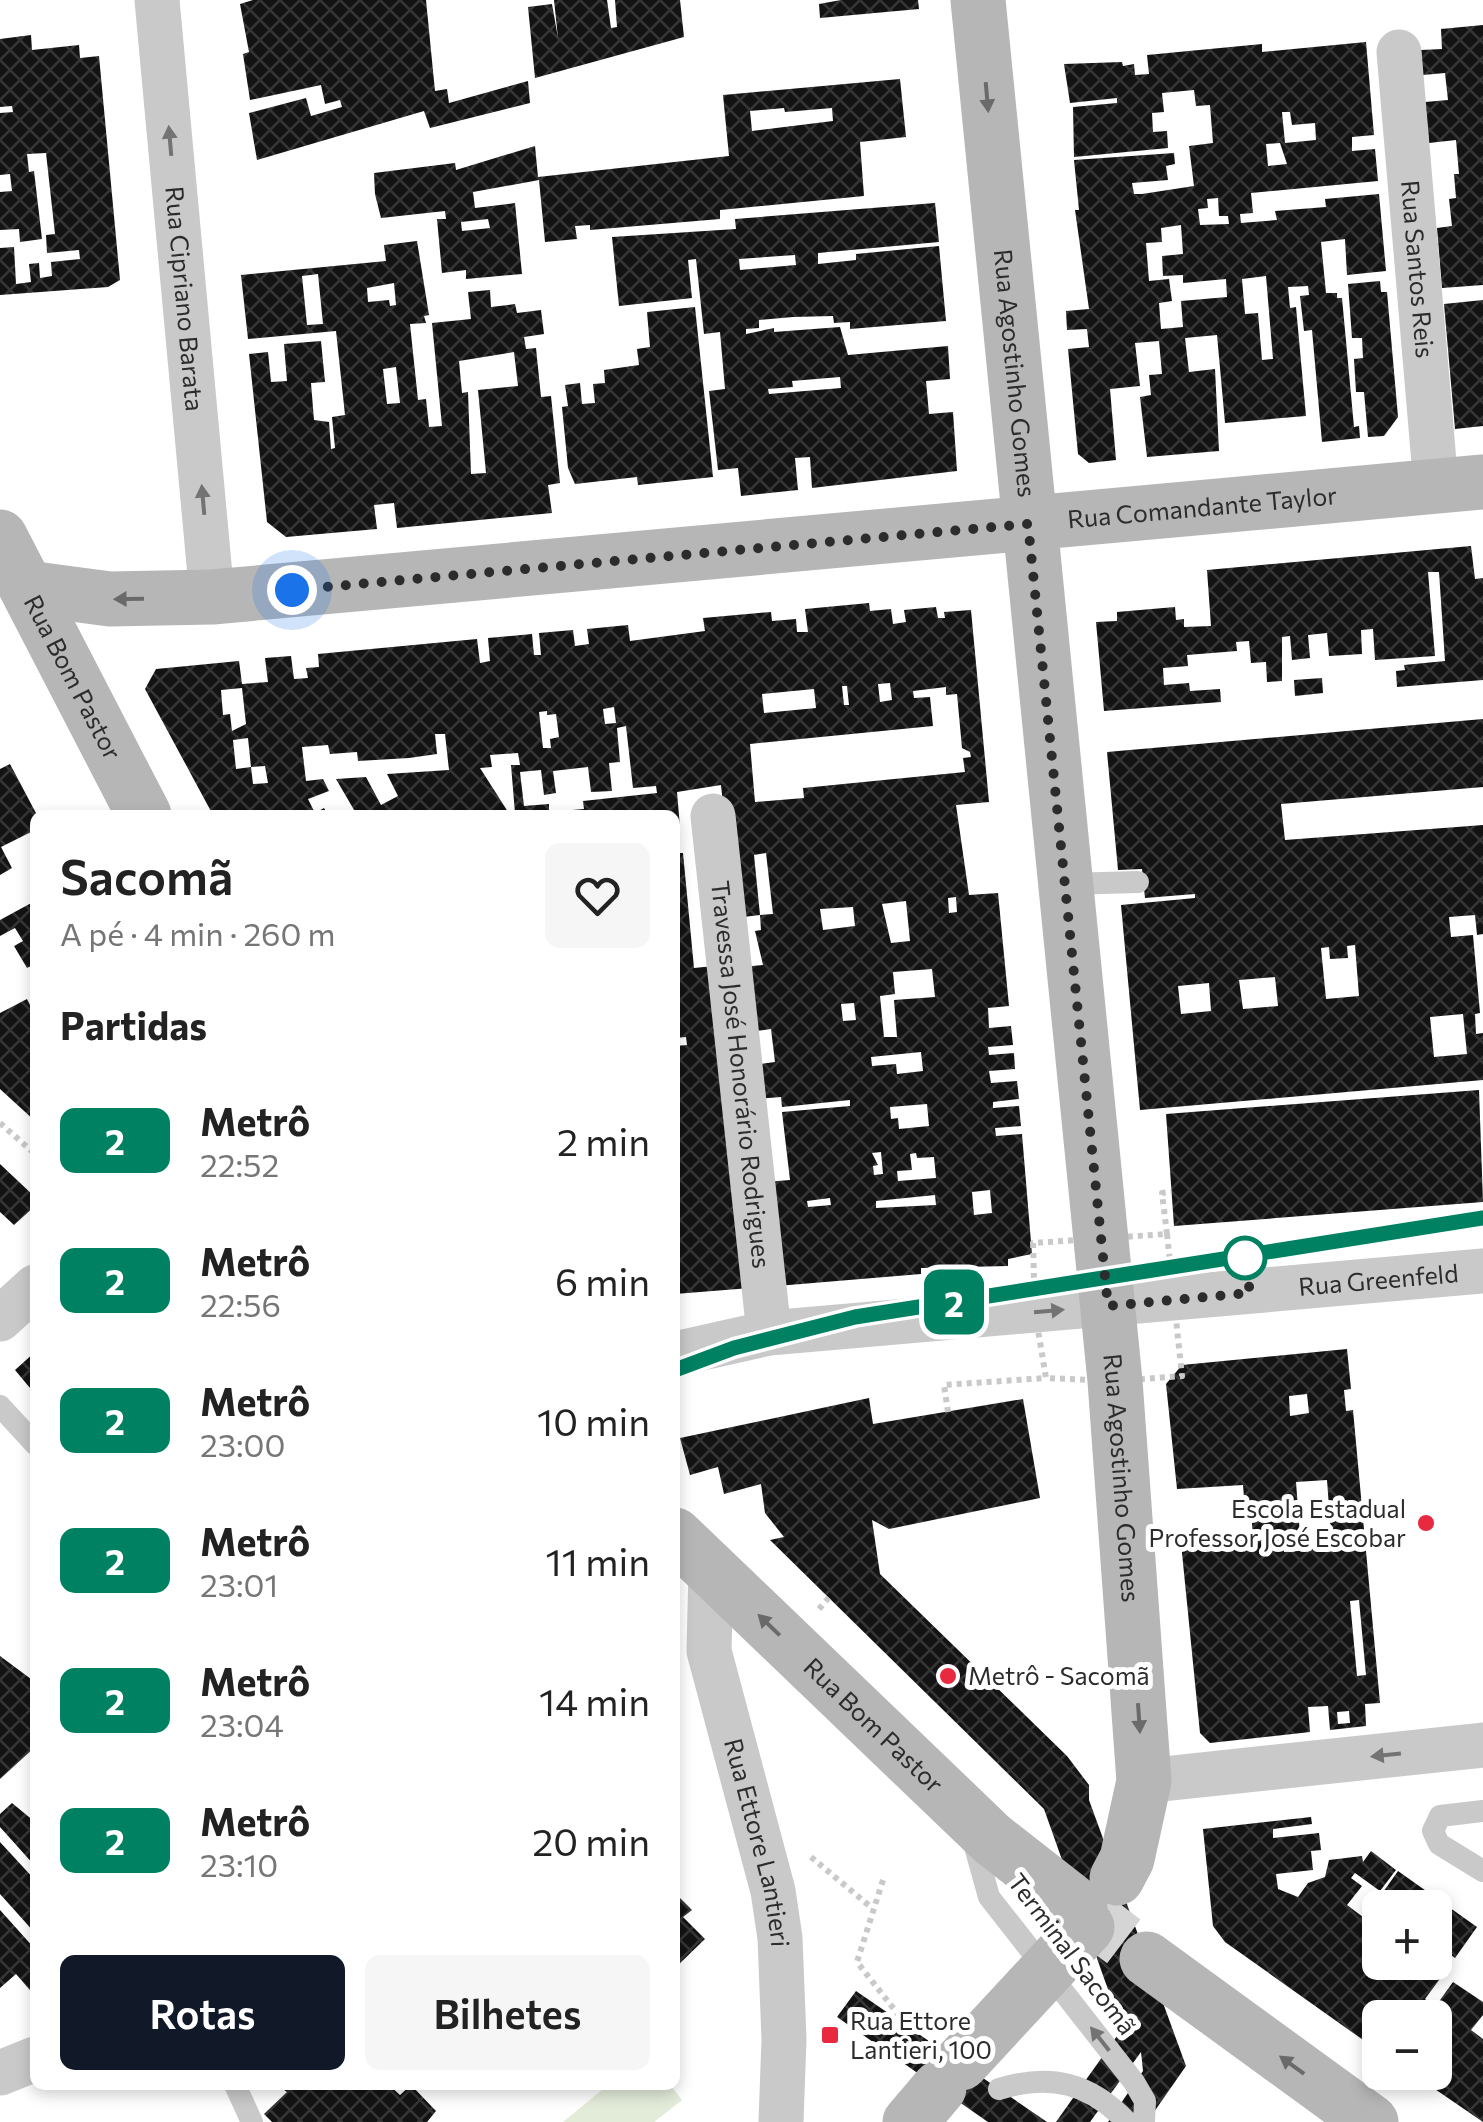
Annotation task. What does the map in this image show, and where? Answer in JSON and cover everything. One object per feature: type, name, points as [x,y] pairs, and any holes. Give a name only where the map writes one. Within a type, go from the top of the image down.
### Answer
[{"type":"main road","name":"Rua Agostinho Gomes","points":[[978,0],[1108,1306],[1144,1780],[1127,1859],[1095,1904]]},
{"type":"main road","name":"Rua Comandante Taylor","points":[[26,588],[110,599],[212,597],[1460,484]]},
{"type":"main road","name":"Rua Bom Pastor","points":[[0,537],[141,810]]},
{"type":"main road","name":"Rua Bom Pastor","points":[[693,1552],[966,1813],[1095,1904]]},
{"type":"main road","points":[[946,2099],[1095,1904]]},
{"type":"main road","points":[[1146,1959],[1371,2122]]},
{"type":"street","name":"Rua Cipriano Barata","points":[[157,0],[212,597]]},
{"type":"street","name":"Rua Santos Reis","points":[[1399,52],[1460,484]]},
{"type":"street","name":"Travessa José Honorário Rodrigues","points":[[713,816],[770,1333]]},
{"type":"street","name":"Rua Greenfeld","points":[[680,1353],[770,1333],[1483,1271]]},
{"type":"street","points":[[0,1319],[30,1292]]},
{"type":"street","name":"Rua Ettore Lantieri","points":[[693,1552],[709,1651],[773,1891],[780,1938],[784,2039],[781,2122]]},
{"type":"street","points":[[1144,1780],[1483,1745]]},
{"type":"street","points":[[0,2074],[30,2061]]},
{"type":"lane","points":[[1066,884],[1138,882]]},
{"type":"lane","points":[[0,1406],[30,1439]]},
{"type":"lane","points":[[1483,1811],[1440,1816],[1432,1831],[1439,1844],[1483,1871]]},
{"type":"lane","name":"Terminal Sacomã","points":[[966,1813],[989,1897],[1134,2082],[1144,2101],[1144,2122]]},
{"type":"lane","points":[[946,2099],[1026,2080],[1074,2084],[1108,2102],[1128,2122]]},
{"type":"lane","points":[[237,2090],[252,2122]]},
{"type":"path","points":[[0,1123],[30,1150]]},
{"type":"path","points":[[1167,1234],[1162,1193],[1171,1192]]},
{"type":"path","points":[[948,1412],[944,1385],[1046,1378]]},
{"type":"path","points":[[802,1846],[872,1908]]},
{"type":"path","points":[[883,1880],[857,1962],[901,2018]]},
{"type":"green space","points":[[602,2090],[674,2090],[682,2100],[654,2122],[563,2122]]},
{"type":"building","points":[[253,0],[426,0],[435,91],[447,89],[449,103],[528,81],[530,103],[430,128],[424,111],[257,160],[249,113],[306,98],[311,116],[342,107],[340,100],[325,104],[321,85],[250,100],[243,54],[249,52],[240,4]]},
{"type":"building","points":[[554,0],[607,0],[611,28],[617,27],[615,0],[680,0],[684,37],[535,78],[528,7],[552,4],[558,38]]},
{"type":"building","points":[[841,0],[918,0],[919,9],[820,18],[819,4]]},
{"type":"building","points":[[1483,25],[1483,285],[1442,288],[1437,228],[1452,226],[1449,199],[1456,198],[1454,174],[1459,174],[1456,140],[1429,143],[1425,102],[1448,100],[1445,73],[1423,75],[1421,50],[1442,49],[1441,29]]},
{"type":"building","points":[[31,35],[32,50],[79,45],[80,58],[99,56],[120,280],[108,287],[0,295],[0,248],[14,247],[16,284],[31,282],[29,264],[39,263],[40,278],[52,276],[51,262],[80,259],[79,250],[47,253],[46,235],[55,234],[46,153],[27,154],[29,172],[34,171],[42,239],[20,242],[19,229],[0,230],[0,192],[12,191],[10,174],[0,175],[0,113],[13,112],[12,106],[0,107],[0,39]]},
{"type":"building","points":[[1366,42],[1374,135],[1352,137],[1352,151],[1375,149],[1378,181],[1251,193],[1253,213],[1240,214],[1241,223],[1277,220],[1275,211],[1326,207],[1325,199],[1379,194],[1386,271],[1347,275],[1345,239],[1321,242],[1326,293],[1337,293],[1337,298],[1342,298],[1354,427],[1359,426],[1360,438],[1322,442],[1312,330],[1304,331],[1300,296],[1309,295],[1308,286],[1288,287],[1290,308],[1296,307],[1306,416],[1225,423],[1217,335],[1185,338],[1189,372],[1215,369],[1219,451],[1147,457],[1140,397],[1151,395],[1149,375],[1162,374],[1159,341],[1135,343],[1140,386],[1110,389],[1116,460],[1089,463],[1078,454],[1068,349],[1089,347],[1087,329],[1067,330],[1066,311],[1089,309],[1075,210],[1079,210],[1074,160],[1174,153],[1175,164],[1166,166],[1168,180],[1132,183],[1134,194],[1142,194],[1194,186],[1189,146],[1213,143],[1210,105],[1196,106],[1194,90],[1162,93],[1164,112],[1152,113],[1153,132],[1167,131],[1168,148],[1074,157],[1073,107],[1117,103],[1117,98],[1070,103],[1064,64],[1122,62],[1123,66],[1134,64],[1135,75],[1149,74],[1147,55],[1262,44],[1262,52]],"holes":[[[1282,112],[1290,112],[1292,125],[1315,123],[1316,140],[1285,143]],[[1280,143],[1287,164],[1268,166],[1266,144]],[[1218,198],[1219,216],[1228,216],[1229,224],[1200,225],[1198,209],[1208,208],[1207,199]],[[1181,225],[1183,254],[1162,256],[1163,276],[1183,275],[1183,283],[1226,279],[1227,297],[1181,301],[1183,327],[1161,329],[1159,303],[1172,301],[1169,279],[1149,281],[1146,243],[1162,242],[1161,228]],[[1266,276],[1273,359],[1262,360],[1258,313],[1245,314],[1242,279]]]},
{"type":"building","points":[[900,79],[906,137],[860,142],[864,196],[720,210],[720,219],[590,230],[590,225],[575,226],[577,239],[545,242],[539,180],[473,192],[475,208],[515,203],[522,274],[466,279],[466,270],[442,273],[437,219],[446,219],[445,211],[381,218],[374,173],[455,163],[456,170],[535,146],[538,177],[729,156],[723,95]],"holes":[[[784,108],[785,112],[832,108],[833,121],[752,131],[750,111]],[[488,219],[490,228],[462,231],[461,222]]]},
{"type":"building","points":[[935,203],[939,242],[818,253],[818,264],[856,260],[856,254],[939,246],[946,321],[850,329],[850,322],[834,323],[833,316],[793,317],[759,320],[759,328],[746,329],[746,334],[774,328],[774,332],[840,327],[848,355],[948,346],[950,379],[926,381],[929,414],[953,412],[957,471],[812,488],[810,457],[795,458],[798,490],[741,496],[738,468],[718,470],[709,391],[725,389],[720,332],[704,334],[696,259],[688,260],[692,298],[619,306],[612,237],[736,229],[735,219]],"holes":[[[795,255],[796,265],[740,270],[739,259]],[[840,377],[841,388],[769,394],[768,389],[793,387],[792,381]]]},
{"type":"building","points":[[417,241],[429,315],[424,316],[426,323],[410,324],[418,400],[426,399],[429,427],[442,426],[432,323],[471,319],[468,292],[490,290],[491,307],[515,304],[517,313],[541,310],[544,334],[524,337],[526,349],[536,348],[541,397],[551,396],[560,483],[548,485],[552,513],[397,528],[394,503],[374,505],[377,529],[286,537],[267,522],[249,354],[268,352],[271,382],[287,381],[284,344],[321,341],[325,382],[311,383],[314,420],[329,422],[331,449],[335,448],[332,417],[345,415],[336,331],[248,339],[241,275],[386,261],[384,245]],"holes":[[[318,274],[323,324],[307,325],[302,276]],[[394,283],[396,305],[390,306],[389,300],[368,302],[367,288]],[[514,352],[518,386],[478,390],[486,473],[471,474],[468,392],[462,393],[459,361]],[[396,367],[400,403],[387,404],[383,369]]]},
{"type":"building","points":[[1380,281],[1381,292],[1387,292],[1398,417],[1384,436],[1368,437],[1364,392],[1356,392],[1354,359],[1363,358],[1362,338],[1352,338],[1348,284]]},
{"type":"building","points":[[1483,300],[1483,426],[1455,429],[1444,304]]},
{"type":"building","points":[[695,307],[713,477],[638,485],[637,477],[575,484],[568,468],[562,407],[568,406],[565,385],[580,383],[582,404],[595,403],[593,384],[605,383],[604,370],[639,365],[637,349],[650,347],[647,312]]},
{"type":"building","points":[[1471,546],[1475,579],[1483,578],[1483,680],[1397,687],[1396,671],[1405,670],[1404,665],[1445,661],[1439,572],[1428,572],[1435,656],[1375,660],[1373,629],[1361,630],[1362,654],[1329,656],[1327,633],[1308,635],[1310,658],[1292,660],[1290,636],[1282,637],[1282,681],[1267,682],[1266,662],[1251,663],[1249,641],[1236,642],[1237,651],[1187,655],[1188,666],[1163,668],[1164,685],[1189,683],[1190,691],[1220,689],[1221,702],[1104,711],[1096,622],[1117,621],[1117,612],[1175,607],[1176,620],[1184,619],[1184,627],[1211,626],[1207,570]]},
{"type":"building","points":[[869,603],[870,611],[891,609],[893,624],[906,622],[904,610],[936,607],[938,618],[945,618],[944,612],[971,610],[989,802],[956,805],[969,895],[998,893],[1009,1006],[988,1008],[989,1028],[1011,1026],[1013,1045],[988,1047],[989,1055],[1014,1053],[1015,1069],[989,1071],[991,1083],[1017,1081],[1019,1099],[993,1102],[993,1108],[1019,1106],[1021,1126],[995,1128],[996,1136],[1022,1134],[1032,1254],[1008,1259],[1008,1266],[921,1268],[921,1274],[777,1286],[765,1182],[790,1180],[782,1112],[850,1106],[850,1100],[782,1107],[781,1097],[756,1099],[752,1065],[775,1062],[771,1029],[748,1032],[741,967],[763,965],[755,931],[761,930],[760,915],[735,918],[721,785],[677,792],[679,810],[572,810],[584,809],[583,801],[657,793],[656,786],[633,788],[626,726],[617,728],[620,762],[609,763],[612,791],[591,792],[588,767],[553,771],[556,793],[544,795],[541,770],[520,772],[524,806],[549,804],[549,810],[515,810],[511,765],[520,765],[518,753],[490,755],[492,767],[480,768],[507,810],[354,810],[336,779],[366,777],[381,805],[398,796],[387,774],[449,770],[445,734],[435,734],[437,754],[409,758],[358,761],[357,752],[330,754],[328,745],[302,747],[306,781],[323,779],[329,791],[308,799],[314,810],[210,810],[145,689],[156,669],[239,661],[242,684],[268,682],[265,658],[291,656],[294,679],[308,678],[306,668],[319,667],[318,654],[477,639],[480,663],[490,661],[488,638],[532,634],[534,655],[541,655],[539,633],[573,630],[575,646],[589,644],[587,629],[628,625],[630,641],[705,631],[703,618],[771,612],[772,621],[796,619],[797,632],[808,632],[805,609]],"holes":[[[890,683],[892,700],[880,702],[878,684]],[[842,686],[847,686],[849,705],[844,705]],[[946,687],[946,695],[957,694],[962,748],[971,757],[963,758],[965,772],[803,788],[804,798],[755,802],[750,744],[933,726],[930,697],[914,698],[913,691]],[[242,688],[246,724],[232,731],[230,714],[223,715],[221,690]],[[814,689],[816,708],[764,713],[762,694]],[[614,707],[616,723],[605,724],[603,709]],[[539,712],[556,714],[559,737],[550,739],[551,748],[543,748]],[[248,738],[251,767],[236,769],[233,740]],[[265,766],[268,783],[253,784],[251,767]],[[766,853],[773,914],[760,915],[754,855]],[[956,897],[957,912],[949,913],[948,898]],[[906,901],[910,941],[891,943],[882,904]],[[853,907],[855,926],[823,930],[820,909]],[[932,969],[935,997],[894,1000],[897,1037],[884,1037],[880,996],[895,994],[893,972]],[[854,1003],[856,1020],[843,1021],[841,1004]],[[921,1052],[923,1071],[897,1074],[896,1064],[872,1066],[871,1057]],[[927,1104],[929,1126],[899,1129],[898,1118],[891,1119],[890,1107]],[[881,1152],[883,1174],[874,1175],[873,1166],[878,1165],[872,1153]],[[916,1153],[917,1158],[934,1157],[936,1178],[898,1181],[897,1171],[912,1170],[910,1154]],[[990,1190],[992,1213],[974,1215],[972,1192]],[[935,1195],[936,1205],[876,1208],[876,1201]],[[830,1198],[831,1205],[808,1207],[807,1201]]]},
{"type":"building","points":[[1322,678],[1323,693],[1295,696],[1294,680]]},
{"type":"building","points":[[1483,719],[1483,787],[1281,804],[1285,840],[1483,825],[1483,934],[1477,935],[1475,915],[1449,917],[1451,937],[1473,935],[1480,1013],[1475,1014],[1476,1034],[1483,1033],[1483,1080],[1140,1110],[1121,905],[1195,898],[1195,894],[1145,898],[1142,869],[1118,870],[1107,752]],"holes":[[[1355,945],[1359,996],[1326,999],[1321,948],[1329,947],[1330,959],[1348,958],[1347,946]],[[1275,977],[1278,1006],[1243,1009],[1239,980]],[[1209,983],[1211,1011],[1181,1014],[1178,986]],[[1463,1014],[1467,1054],[1434,1057],[1430,1017]]]},
{"type":"building","points":[[10,764],[34,810],[30,810],[30,832],[1,847],[12,868],[0,875],[0,769]]},
{"type":"building","points":[[680,853],[694,968],[714,966],[750,1288],[680,1294],[680,1046],[687,1045],[686,1037],[680,1038]]},
{"type":"building","points":[[30,904],[30,966],[27,968],[14,946],[23,941],[15,928],[0,936],[0,920]]},
{"type":"building","points":[[27,999],[30,1005],[30,1116],[0,1089],[0,1013]]},
{"type":"building","points":[[1479,1090],[1483,1202],[1174,1226],[1166,1114]]},
{"type":"building","points":[[0,1164],[30,1192],[30,1211],[14,1225],[0,1212]]},
{"type":"building","points":[[1347,1349],[1351,1389],[1344,1390],[1346,1411],[1353,1410],[1380,1703],[1365,1704],[1366,1726],[1330,1730],[1328,1706],[1308,1707],[1310,1732],[1210,1743],[1200,1733],[1181,1543],[1253,1538],[1251,1509],[1245,1510],[1243,1485],[1177,1489],[1166,1384],[1182,1365]],"holes":[[[1307,1394],[1309,1413],[1290,1416],[1289,1396]],[[1327,1480],[1331,1534],[1311,1535],[1311,1550],[1284,1552],[1283,1537],[1300,1535],[1296,1482]],[[1359,1600],[1366,1675],[1357,1676],[1350,1601]],[[1349,1711],[1350,1723],[1338,1724],[1337,1712]]]},
{"type":"building","points":[[30,1356],[30,1388],[15,1370]]},
{"type":"building","name":"Metrô - Sacomã","points":[[869,1398],[873,1424],[1023,1399],[1040,1498],[889,1529],[872,1520],[880,1574],[1067,1756],[1089,1785],[1089,1800],[1186,2066],[1147,2122],[1108,2122],[1143,2071],[1141,2052],[1090,2122],[1056,2122],[1122,2029],[1044,1809],[770,1540],[784,1537],[765,1513],[761,1484],[724,1494],[718,1467],[690,1475],[680,1438]]},
{"type":"building","points":[[0,1656],[30,1678],[30,1752],[0,1779]]},
{"type":"building","points":[[12,1803],[30,1818],[30,1860],[0,1827],[0,1814]]},
{"type":"building","points":[[1311,1817],[1312,1824],[1273,1829],[1273,1838],[1319,1833],[1321,1850],[1311,1851],[1313,1870],[1276,1874],[1278,1889],[1298,1897],[1308,1883],[1325,1877],[1329,1860],[1362,1856],[1363,1862],[1371,1851],[1396,1870],[1381,1890],[1355,1873],[1351,1878],[1362,1886],[1347,1905],[1362,1916],[1362,1980],[1439,1980],[1426,2000],[1362,2000],[1362,2039],[1225,1942],[1213,1926],[1203,1829]]},
{"type":"building","points":[[0,1842],[30,1875],[30,1927],[0,1894]]},
{"type":"building","points":[[1398,1871],[1425,1890],[1385,1890]]},
{"type":"building","points":[[680,1898],[692,1910],[683,1917],[705,1939],[680,1963]]},
{"type":"building","points":[[1452,1909],[1477,1927],[1455,1958],[1452,1956]]},
{"type":"building","points":[[0,1910],[30,1943],[30,1990],[16,1974],[0,1988]]},
{"type":"building","points":[[1453,1982],[1483,2002],[1483,2015],[1471,2030],[1483,2039],[1483,2122],[1436,2090],[1452,2090],[1452,2000],[1440,2000]]},
{"type":"building","points":[[856,1991],[1047,2122],[988,2122],[837,2017]]},
{"type":"building","points":[[284,2090],[394,2090],[400,2095],[406,2090],[416,2090],[436,2111],[427,2122],[272,2122],[264,2114],[287,2092]]},
{"type":"tunnel","points":[[1080,1908],[1147,1959]]},
{"type":"metro line","name":"2","points":[[680,1368],[734,1348],[855,1317],[1483,1218]]},
{"type":"place","name":"Escola Estadual Professor José Escobar","points":[[1426,1523]]},
{"type":"place","name":"Metrô - Sacomã","points":[[948,1676]]},
{"type":"place","name":"Rua Ettore Lantieri, 100","points":[[830,2035]]},
{"type":"route","points":[[292,590],[1028,524],[1108,1306],[1250,1293],[1245,1258]]}]
